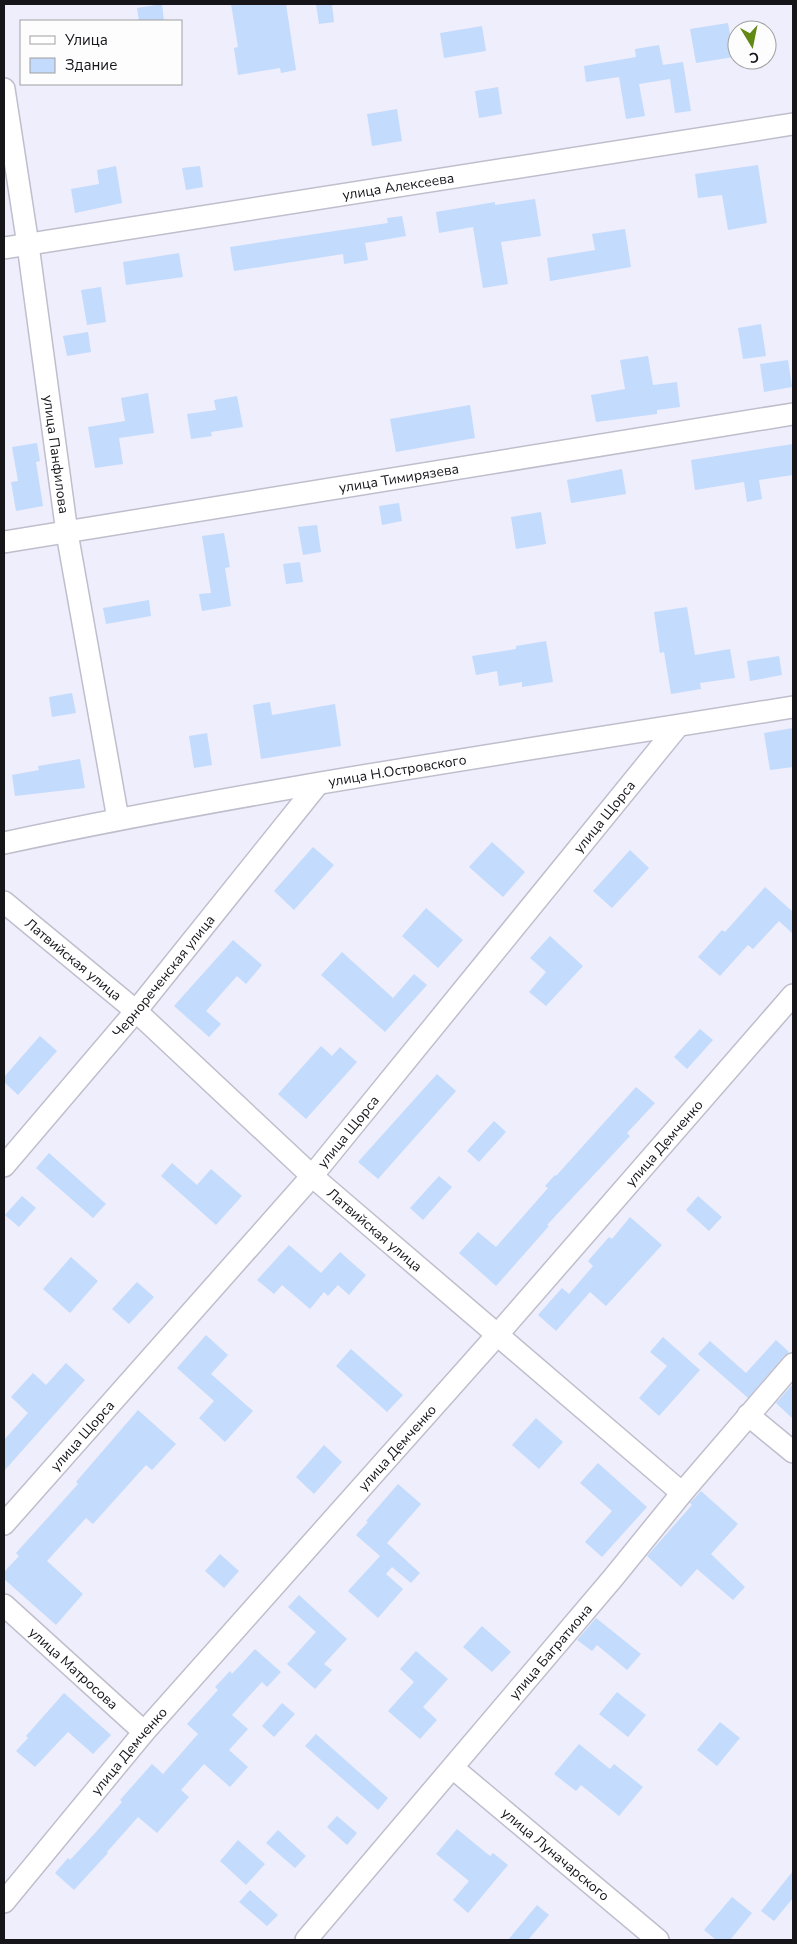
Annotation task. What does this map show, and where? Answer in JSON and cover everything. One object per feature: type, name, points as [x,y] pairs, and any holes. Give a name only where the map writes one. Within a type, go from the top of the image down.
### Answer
[{"type":"street","name":"улица Панфилова","points":[[4,89],[28,245],[67,532],[118,819]]},
{"type":"street","name":"улица Алексеева","points":[[4,248],[793,124]]},
{"type":"street","name":"улица Тимирязева","points":[[4,542],[793,414]]},
{"type":"street","name":"улица Н.Островского","points":[[4,843],[118,819],[318,784],[793,707]]},
{"type":"street","name":"улица Щорса","points":[[4,1524],[312,1176],[678,726]]},
{"type":"street","name":"Чернореченская улица","points":[[4,1166],[136,1011],[318,784]]},
{"type":"street","name":"Латвийская улица","points":[[4,902],[136,1011],[312,1176],[682,1493]]},
{"type":"street","name":"улица Демченко","points":[[4,1902],[144,1732],[498,1334],[793,995]]},
{"type":"street","name":"улица Багратиона","points":[[306,1940],[793,1364]]},
{"type":"street","points":[[748,1415],[793,1452]]},
{"type":"street","name":"улица Матросова","points":[[4,1604],[144,1732]]},
{"type":"street","name":"улица Луначарского","points":[[453,1768],[658,1940]]},
{"type":"building","points":[[162,4],[164,20],[139,20],[137,8]]},
{"type":"building","points":[[231,4],[286,4],[296,70],[281,73],[280,68],[238,75],[234,48],[238,47]]},
{"type":"building","points":[[316,4],[332,4],[334,22],[319,24]]},
{"type":"building","points":[[727,23],[727,58],[696,63],[690,29]]},
{"type":"building","points":[[482,26],[486,51],[444,58],[440,33]]},
{"type":"building","points":[[659,45],[663,65],[683,62],[691,111],[675,113],[670,79],[639,84],[645,116],[626,119],[619,77],[586,82],[584,66],[636,57],[635,49]]},
{"type":"building","points":[[498,87],[502,114],[479,118],[475,91]]},
{"type":"building","points":[[397,109],[402,141],[372,146],[367,114]]},
{"type":"building","points":[[758,165],[767,223],[728,230],[722,195],[698,198],[695,174]]},
{"type":"building","points":[[116,166],[122,203],[75,213],[71,189],[99,184],[97,170]]},
{"type":"building","points":[[200,166],[203,187],[186,190],[182,168]]},
{"type":"building","points":[[535,199],[541,236],[501,242],[508,284],[483,288],[473,227],[439,233],[436,212],[495,202],[495,205]]},
{"type":"building","points":[[402,216],[406,236],[365,243],[368,260],[344,264],[343,254],[234,271],[230,247],[388,223],[387,218]]},
{"type":"building","points":[[625,229],[631,267],[550,281],[547,258],[595,250],[592,234]]},
{"type":"building","points":[[179,253],[183,277],[126,285],[123,262]]},
{"type":"building","points":[[101,287],[106,322],[87,325],[81,290]]},
{"type":"building","points":[[761,324],[766,356],[743,359],[738,328]]},
{"type":"building","points":[[88,332],[91,352],[67,356],[63,336]]},
{"type":"building","points":[[648,356],[653,385],[677,382],[680,407],[657,410],[657,414],[596,422],[591,395],[625,389],[620,360]]},
{"type":"building","points":[[788,360],[792,387],[764,392],[760,364]]},
{"type":"building","points":[[148,393],[154,433],[119,438],[123,464],[95,468],[88,427],[125,421],[121,398]]},
{"type":"building","points":[[237,396],[243,427],[211,432],[212,436],[191,439],[187,414],[216,410],[214,400]]},
{"type":"building","points":[[470,405],[475,438],[396,452],[390,419]]},
{"type":"building","points":[[37,443],[40,461],[36,462],[43,506],[16,511],[11,482],[18,481],[12,447]]},
{"type":"building","points":[[793,444],[793,475],[759,480],[762,499],[747,502],[744,482],[695,490],[691,460]]},
{"type":"building","points":[[622,469],[626,494],[571,503],[567,480]]},
{"type":"building","points":[[399,503],[402,521],[382,525],[379,506]]},
{"type":"building","points":[[541,512],[546,544],[516,549],[511,517]]},
{"type":"building","points":[[317,525],[321,552],[303,555],[298,527]]},
{"type":"building","points":[[224,533],[230,567],[225,568],[231,606],[202,611],[199,594],[211,593],[202,536]]},
{"type":"building","points":[[300,562],[303,582],[286,584],[283,564]]},
{"type":"building","points":[[149,600],[151,616],[106,624],[103,608]]},
{"type":"building","points":[[687,607],[695,655],[730,649],[735,678],[700,683],[701,689],[671,694],[664,652],[660,653],[654,612]]},
{"type":"building","points":[[546,641],[553,682],[522,687],[522,682],[499,686],[497,671],[476,675],[472,656],[516,649],[516,646]]},
{"type":"building","points":[[779,656],[782,675],[750,681],[747,661]]},
{"type":"building","points":[[72,693],[76,713],[52,717],[49,697]]},
{"type":"building","points":[[270,702],[272,715],[335,704],[341,746],[261,759],[253,705]]},
{"type":"building","points":[[793,728],[793,767],[770,770],[764,733]]},
{"type":"building","points":[[207,733],[212,765],[194,768],[189,736]]},
{"type":"building","points":[[80,759],[85,788],[15,796],[12,775],[39,770],[38,766]]},
{"type":"building","points":[[492,842],[525,872],[503,897],[469,867]]},
{"type":"building","points":[[313,847],[334,865],[294,910],[274,891]]},
{"type":"building","points":[[630,850],[649,868],[612,908],[593,891]]},
{"type":"building","points":[[765,887],[793,912],[793,934],[779,921],[753,949],[748,945],[720,976],[698,957],[722,930],[725,932]]},
{"type":"building","points":[[426,908],[463,940],[438,968],[402,936]]},
{"type":"building","points":[[550,936],[583,966],[546,1006],[529,992],[546,972],[530,958]]},
{"type":"building","points":[[233,940],[262,965],[246,984],[237,976],[206,1011],[221,1024],[209,1037],[174,1006]]},
{"type":"building","points":[[342,952],[393,998],[414,974],[427,985],[385,1032],[321,975]]},
{"type":"building","points":[[700,1029],[713,1040],[687,1069],[674,1057]]},
{"type":"building","points":[[40,1036],[57,1051],[18,1095],[4,1082],[4,1077]]},
{"type":"building","points":[[321,1046],[332,1056],[340,1047],[357,1062],[306,1119],[278,1094]]},
{"type":"building","points":[[437,1074],[456,1091],[378,1179],[358,1162]]},
{"type":"building","points":[[636,1087],[655,1103],[627,1133],[630,1136],[547,1225],[549,1226],[496,1286],[459,1253],[478,1232],[496,1247],[548,1188],[545,1186]]},
{"type":"building","points":[[494,1121],[506,1132],[479,1162],[467,1151]]},
{"type":"building","points":[[49,1153],[106,1204],[93,1218],[36,1168]]},
{"type":"building","points":[[172,1163],[197,1185],[211,1169],[242,1196],[216,1225],[161,1176]]},
{"type":"building","points":[[439,1176],[452,1187],[423,1220],[410,1208]]},
{"type":"building","points":[[22,1196],[36,1208],[19,1227],[5,1215]]},
{"type":"building","points":[[698,1196],[722,1217],[709,1231],[686,1210]]},
{"type":"building","points":[[630,1217],[662,1245],[606,1306],[590,1292],[556,1331],[538,1315],[562,1288],[569,1294],[593,1266],[588,1261],[609,1237],[612,1239]]},
{"type":"building","points":[[289,1245],[321,1273],[340,1252],[366,1275],[349,1295],[338,1285],[328,1296],[324,1292],[310,1309],[282,1285],[274,1294],[257,1280]]},
{"type":"building","points":[[71,1257],[98,1281],[70,1313],[43,1289]]},
{"type":"building","points":[[137,1282],[154,1297],[129,1324],[112,1309]]},
{"type":"building","points":[[206,1335],[228,1355],[211,1374],[253,1411],[225,1442],[199,1418],[214,1401],[177,1368]]},
{"type":"building","points":[[663,1337],[700,1370],[659,1416],[639,1398],[667,1366],[650,1352]]},
{"type":"building","points":[[776,1340],[789,1352],[748,1398],[698,1354],[710,1341],[746,1373]]},
{"type":"building","points":[[351,1349],[403,1395],[387,1412],[336,1366]]},
{"type":"building","points":[[66,1363],[85,1380],[4,1471],[4,1440],[28,1413],[11,1397],[33,1373],[46,1385]]},
{"type":"building","points":[[793,1386],[793,1419],[776,1403]]},
{"type":"building","points":[[138,1410],[176,1444],[152,1470],[146,1465],[93,1524],[86,1518],[47,1561],[83,1594],[56,1625],[4,1579],[4,1572],[19,1556],[16,1553],[78,1484],[76,1482]]},
{"type":"building","points":[[536,1418],[563,1442],[539,1469],[512,1445]]},
{"type":"building","points":[[324,1445],[342,1462],[314,1494],[296,1477]]},
{"type":"building","points":[[598,1463],[647,1507],[602,1557],[585,1542],[612,1511],[580,1483]]},
{"type":"building","points":[[398,1484],[421,1504],[387,1543],[420,1573],[411,1583],[392,1567],[386,1574],[403,1589],[378,1618],[348,1591],[380,1556],[356,1535]]},
{"type":"building","points":[[701,1491],[738,1524],[711,1554],[745,1587],[733,1600],[697,1569],[681,1587],[647,1556],[692,1505],[690,1503]]},
{"type":"building","points":[[220,1554],[239,1571],[224,1588],[205,1571]]},
{"type":"building","points":[[299,1595],[347,1639],[324,1664],[332,1670],[315,1689],[287,1664],[316,1632],[288,1607]]},
{"type":"building","points":[[596,1618],[641,1654],[627,1670],[597,1645],[592,1651],[577,1640]]},
{"type":"building","points":[[482,1626],[511,1652],[492,1672],[463,1647]]},
{"type":"building","points":[[255,1649],[281,1672],[267,1687],[262,1682],[232,1715],[248,1729],[229,1750],[248,1767],[230,1787],[204,1764],[181,1790],[189,1797],[157,1833],[138,1817],[74,1890],[55,1873],[96,1832],[122,1802],[120,1800],[152,1764],[163,1774],[198,1734],[187,1724],[218,1690],[215,1687],[230,1671],[232,1674]]},
{"type":"building","points":[[416,1651],[448,1679],[423,1707],[437,1720],[420,1739],[388,1711],[414,1682],[400,1669]]},
{"type":"building","points":[[617,1692],[646,1715],[628,1737],[599,1714]]},
{"type":"building","points":[[64,1693],[111,1735],[93,1754],[68,1732],[35,1767],[16,1751],[28,1738],[26,1736]]},
{"type":"building","points":[[282,1703],[295,1714],[274,1737],[262,1726]]},
{"type":"building","points":[[720,1722],[740,1738],[717,1766],[697,1750]]},
{"type":"building","points":[[316,1734],[388,1798],[378,1810],[305,1746]]},
{"type":"building","points":[[579,1744],[610,1769],[614,1764],[643,1787],[619,1816],[581,1785],[576,1791],[554,1774]]},
{"type":"building","points":[[337,1816],[357,1833],[347,1845],[327,1827]]},
{"type":"building","points":[[457,1829],[490,1856],[493,1853],[508,1865],[468,1913],[453,1900],[469,1881],[436,1854]]},
{"type":"building","points":[[278,1830],[306,1856],[295,1868],[266,1843]]},
{"type":"building","points":[[238,1840],[265,1864],[246,1885],[220,1861]]},
{"type":"building","points":[[793,1871],[793,1898],[774,1921],[761,1911]]},
{"type":"building","points":[[250,1890],[278,1915],[267,1926],[239,1902]]},
{"type":"building","points":[[732,1897],[752,1913],[730,1940],[716,1940],[704,1930]]},
{"type":"building","points":[[537,1905],[549,1915],[528,1940],[508,1940]]}]
